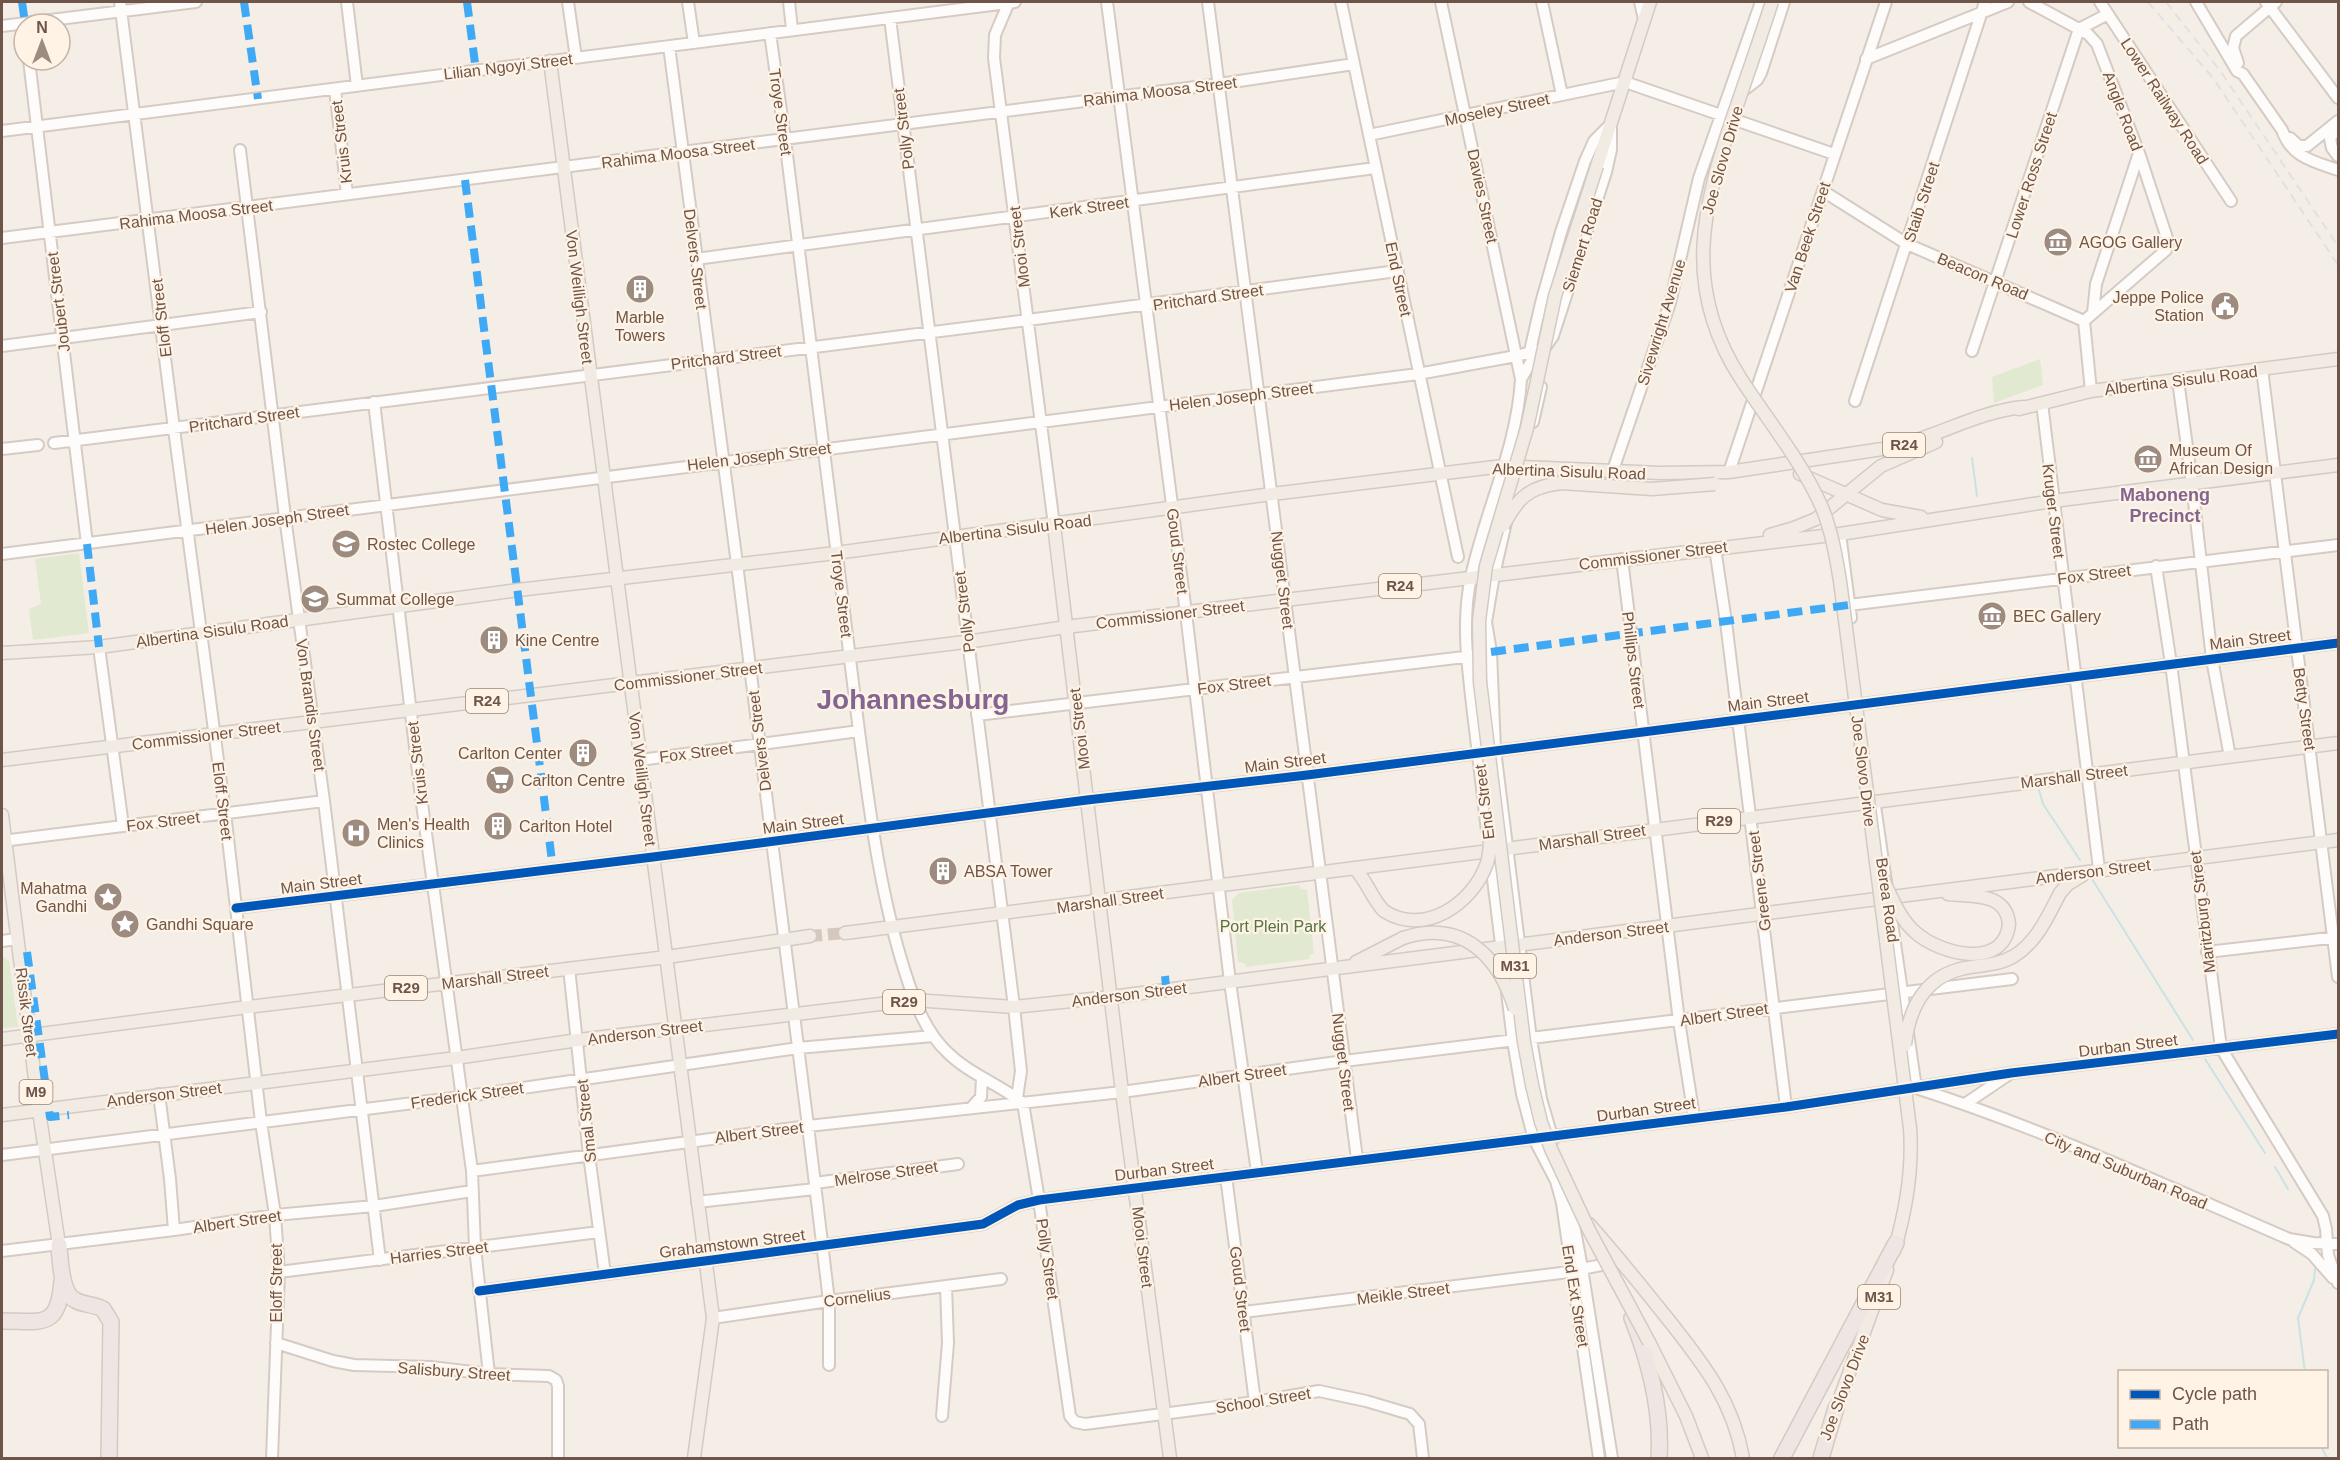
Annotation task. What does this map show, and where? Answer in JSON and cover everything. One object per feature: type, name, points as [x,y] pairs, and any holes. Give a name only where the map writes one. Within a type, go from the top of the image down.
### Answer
[{"type":"highway","points":[[1782,1458],[1896,1243]]},
{"type":"highway","points":[[2,1321],[36,1321],[52,1316],[60,1304],[62,1275],[59,1245]]},
{"type":"highway","points":[[62,1275],[69,1296],[78,1302],[103,1309],[111,1322],[109,1458]]},
{"type":"highway","points":[[1618,1284],[1647,1361],[1657,1399],[1659,1458]]},
{"type":"highway","points":[[1821,1458],[1836,1408]]},
{"type":"main road","name":"Siemert Road","points":[[1490,571],[1527,428],[1558,287],[1650,2]]},
{"type":"main road","name":"Joe Slovo Drive","points":[[1772,2],[1708,199],[1703,238],[1705,282],[1712,318],[1728,357],[1813,489],[1831,533],[1840,581],[1903,1060],[1912,1150],[1908,1190],[1896,1243],[1879,1296],[1816,1458]]},
{"type":"main road","name":"Von Weilligh Street","points":[[550,61],[713,1318],[694,1458]]},
{"type":"main road","name":"Albertina Sisulu Road","points":[[2,653],[99,646],[1503,466],[1660,473],[1729,472],[1910,444],[1995,412],[2091,391],[2334,360]]},
{"type":"main road","name":"Albertina Sisulu Road","points":[[1734,545],[1808,523],[1831,509],[1873,472],[1894,459],[2024,407]]},
{"type":"main road","points":[[1778,465],[1893,514],[1941,518]]},
{"type":"main road","name":"Commissioner Street","points":[[2,760],[968,642],[1066,627],[1470,578],[1490,571],[1622,559],[1840,534],[2053,501],[2338,465]]},
{"type":"main road","points":[[1490,571],[1504,524],[1521,498],[1539,487],[1561,483],[1652,489],[1715,484],[1725,480],[1729,472]]},
{"type":"main road","name":"Mooi Street","points":[[1054,525],[1122,1092],[1170,1458]]},
{"type":"main road","name":"M31","points":[[1490,571],[1479,621],[1478,651],[1490,771],[1523,1041],[1532,1085],[1541,1122],[1551,1149],[1686,1416],[1702,1458]]},
{"type":"main road","name":"Marshall Street","points":[[845,933],[1002,915],[1320,871],[2338,743]]},
{"type":"main road","points":[[1354,868],[1364,878],[1375,901],[1391,915],[1408,920],[1429,918],[1452,909],[1471,891],[1484,869],[1490,850],[1490,771]]},
{"type":"main road","name":"Rissik Street","points":[[2,814],[3,840],[44,1150],[59,1245]]},
{"type":"main road","name":"R29","points":[[2322,842],[2338,840]]},
{"type":"main road","name":"Anderson Street","points":[[2,1115],[456,1058],[578,1040],[914,1000],[1014,1007],[1111,997],[2322,842]]},
{"type":"main road","points":[[1876,865],[1906,923],[1914,932],[1936,946],[1962,954],[1987,952],[2006,937],[2009,924],[2006,910],[1996,900],[1928,892]]},
{"type":"main road","points":[[1903,1060],[1909,1019],[1914,1006],[1926,989],[1942,976],[2003,961],[2022,950],[2040,930],[2060,893],[2073,880],[2096,870]]},
{"type":"main road","points":[[1350,965],[1403,938],[1436,932],[1460,938],[1483,951],[1500,972],[1509,991],[1523,1041]]},
{"type":"main road","name":"Marshall Street","points":[[2,1039],[348,994],[667,957],[810,936]]},
{"type":"main road","points":[[1570,1202],[1624,1264],[1708,1371],[1734,1420],[1743,1458]]},
{"type":"street","points":[[72,15],[121,6],[196,2]]},
{"type":"street","points":[[347,2],[357,86]]},
{"type":"street","points":[[568,2],[576,58]]},
{"type":"street","points":[[688,2],[694,43]]},
{"type":"street","points":[[789,2],[792,29]]},
{"type":"street","points":[[911,2],[912,15]]},
{"type":"street","name":"Mooi Street","points":[[1009,2],[995,35],[994,58],[1054,525]]},
{"type":"street","name":"Lilian Ngoyi Street","points":[[2,131],[1015,2]]},
{"type":"street","name":"Goud Street","points":[[1107,2],[1186,613],[1242,1076],[1257,1172]]},
{"type":"street","name":"Nugget Street","points":[[1208,2],[1357,1159]]},
{"type":"street","name":"End Street","points":[[1341,2],[1458,557]]},
{"type":"street","name":"Davies Street","points":[[1441,2],[1515,356]]},
{"type":"street","points":[[1542,2],[1562,95]]},
{"type":"street","points":[[1640,2],[1644,19]]},
{"type":"street","name":"Sivewright Avenue","points":[[1613,470],[1670,303],[1699,178],[1761,2]]},
{"type":"street","points":[[1727,103],[1754,83],[1761,73],[1784,2]]},
{"type":"street","name":"Van Beek Street","points":[[1729,472],[1886,2]]},
{"type":"street","points":[[1866,59],[1983,7],[2008,2]]},
{"type":"street","name":"Angle Road","points":[[2029,2],[2091,36],[2097,44],[2139,153],[2168,241],[2161,255],[2093,313]]},
{"type":"street","name":"Lower Railway Road","points":[[2100,2],[2231,201]]},
{"type":"street","points":[[2198,2],[2219,33],[2225,37],[2236,36]]},
{"type":"street","points":[[2198,2],[2222,48],[2237,70],[2243,74]]},
{"type":"street","points":[[2338,98],[2270,3],[2236,36],[2234,52],[2243,74],[2282,130],[2289,146],[2298,154],[2338,170]]},
{"type":"street","name":"Eloff Street","points":[[121,6],[225,813],[261,1122],[275,1215],[279,1272],[272,1458]]},
{"type":"street","name":"Staib Street","points":[[1855,401],[1983,7]]},
{"type":"street","points":[[2079,29],[2108,14]]},
{"type":"street","name":"Polly Street","points":[[890,18],[1014,1007],[1021,1071],[1020,1101],[1039,1200],[1070,1416]]},
{"type":"street","name":"Lower Ross Street","points":[[1972,351],[2079,29]]},
{"type":"street","name":"Troye Street","points":[[770,33],[858,731],[872,829],[891,927],[914,1000],[933,1036],[946,1052],[982,1078],[1020,1101]]},
{"type":"street","name":"Delvers Street","points":[[669,46],[751,668],[808,1126],[829,1301],[829,1365]]},
{"type":"street","name":"Rahima Moosa Street","points":[[2,238],[1120,97],[1354,64]]},
{"type":"street","name":"Joubert Street","points":[[30,72],[87,544]]},
{"type":"street","points":[[1625,82],[1834,154]]},
{"type":"street","name":"Moseley Street","points":[[1369,135],[1625,82]]},
{"type":"street","name":"Kruis Street","points":[[334,89],[347,194]]},
{"type":"street","points":[[2282,130],[2299,146],[2307,146],[2338,123]]},
{"type":"street","points":[[2338,123],[2330,139],[2332,148],[2338,156]]},
{"type":"street","name":"Siemert Road","points":[[1610,124],[1611,150],[1606,172],[1553,336],[1547,346],[1536,350],[1546,283],[1582,168],[1594,141],[1610,124]]},
{"type":"street","name":"Von Brandis Street","points":[[240,150],[285,517],[324,801],[380,1260]]},
{"type":"street","points":[[2091,391],[2084,321],[2093,313],[2096,284],[2139,153]]},
{"type":"street","name":"Kerk Street","points":[[696,259],[1376,168]]},
{"type":"street","name":"Beacon Road","points":[[1823,191],[1907,244],[2084,321]]},
{"type":"street","name":"Pritchard Street","points":[[54,443],[1397,272]]},
{"type":"street","points":[[2,346],[261,312]]},
{"type":"street","points":[[1521,379],[1515,356],[1536,350]]},
{"type":"street","points":[[1503,466],[1516,420],[1521,379],[1536,350]]},
{"type":"street","points":[[1520,467],[1540,394],[1543,372],[1536,350]]},
{"type":"street","name":"Helen Joseph Street","points":[[2,554],[1418,374],[1515,356]]},
{"type":"street","name":"Betty Street","points":[[2262,369],[2296,649],[2336,937],[2338,977]]},
{"type":"street","points":[[2178,380],[2193,484],[2212,659],[2230,757]]},
{"type":"street","name":"Kruis Street","points":[[374,402],[433,884],[472,1171],[475,1248],[489,1374]]},
{"type":"street","name":"Kruger Street","points":[[2042,403],[2076,676],[2096,870]]},
{"type":"street","points":[[2,449],[38,445]]},
{"type":"street","name":"End Street","points":[[1503,466],[1470,578],[1466,611],[1466,658],[1502,947],[1523,1041],[1552,1137]]},
{"type":"street","name":"End Street","points":[[1520,467],[1490,571],[1486,622],[1491,652],[1495,750],[1519,944],[1523,1041],[1522,1094],[1534,1139]]},
{"type":"street","name":"Berea Road","points":[[1840,534],[1860,704],[1916,1088]]},
{"type":"street","name":"Fox Street","points":[[1849,605],[2338,544]]},
{"type":"street","name":"Greene Street","points":[[1714,548],[1751,816],[1786,1107]]},
{"type":"street","name":"Phillips Street","points":[[1622,559],[1654,829],[1694,1117]]},
{"type":"street","name":"Maritzburg Street","points":[[2156,566],[2171,664],[2220,1048],[2319,1209],[2326,1229],[2335,1244],[2332,1268],[2338,1284]]},
{"type":"street","name":"Main Street","points":[[236,908],[654,857],[1087,800],[1307,775],[2338,643]]},
{"type":"street","points":[[99,646],[123,826]]},
{"type":"street","name":"Fox Street","points":[[977,715],[1466,658],[1491,652]]},
{"type":"street","name":"Fox Street","points":[[640,760],[858,731]]},
{"type":"street","name":"Fox Street","points":[[3,840],[324,801]]},
{"type":"street","points":[[2207,952],[2336,937]]},
{"type":"street","points":[[2,940],[17,939]]},
{"type":"street","name":"Smal Street","points":[[569,968],[589,1155],[605,1274]]},
{"type":"street","name":"Albert Street","points":[[472,1171],[689,1140],[1020,1101],[1122,1092],[1344,1061],[1523,1041],[1774,1007],[2012,979]]},
{"type":"street","name":"Durban Street","points":[[989,1222],[1018,1204],[1136,1186],[1552,1137],[1786,1107],[2011,1074],[2338,1034]]},
{"type":"street","name":"Frederick Street","points":[[2,1155],[461,1097],[798,1048],[933,1036]]},
{"type":"street","name":"Durban Street","points":[[1965,1104],[2011,1074]]},
{"type":"street","points":[[971,1108],[981,1097],[982,1078]]},
{"type":"street","name":"City and Suburban Road","points":[[1916,1088],[1965,1104],[2121,1166],[2289,1239],[2335,1244]]},
{"type":"street","points":[[159,1094],[174,1230]]},
{"type":"street","name":"End Ext Street","points":[[1552,1137],[1570,1202],[1599,1458]]},
{"type":"street","name":"End Ext Street","points":[[1534,1139],[1559,1191],[1578,1271],[1612,1458]]},
{"type":"street","name":"Melrose Street","points":[[697,1202],[958,1164]]},
{"type":"street","name":"Goud Street","points":[[1226,1176],[1255,1402]]},
{"type":"street","name":"Albert Street","points":[[2,1251],[275,1215],[374,1206],[472,1191]]},
{"type":"street","name":"Grahamstown Street","points":[[479,1291],[989,1222]]},
{"type":"street","name":"Harries Street","points":[[279,1272],[599,1232]]},
{"type":"street","points":[[2289,1239],[2312,1254],[2338,1284]]},
{"type":"street","name":"Meikle Street","points":[[1244,1312],[1624,1264]]},
{"type":"street","name":"Cornelius","points":[[713,1318],[1001,1279]]},
{"type":"street","points":[[942,1416],[948,1343],[945,1286]]},
{"type":"street","name":"Salisbury Street","points":[[276,1343],[333,1361],[354,1365],[431,1367],[489,1374],[549,1376],[556,1380],[558,1386],[558,1458]]},
{"type":"street","name":"School Street","points":[[1070,1416],[1075,1422],[1085,1424],[1164,1415],[1319,1391],[1366,1401],[1410,1414],[1419,1424],[1423,1458]]},
{"type":"green space","points":[[2040,359],[2043,385],[1994,403],[1992,377]]},
{"type":"green space","points":[[79,553],[89,633],[33,640],[29,609],[41,604],[35,559]]},
{"type":"green space","name":"Port Plein Park","points":[[1299,885],[1301,889],[1307,890],[1314,953],[1309,956],[1310,959],[1246,967],[1246,964],[1238,962],[1232,900],[1239,893]]},
{"type":"green space","points":[[2,956],[9,961],[18,1027],[2,1028]]},
{"type":"waterway","points":[[1972,458],[1977,496]]},
{"type":"waterway","points":[[2039,790],[2043,804],[2080,860]]},
{"type":"waterway","points":[[2092,879],[2193,1040]]},
{"type":"waterway","points":[[2205,1059],[2265,1153]]},
{"type":"waterway","points":[[2275,1167],[2288,1189]]},
{"type":"waterway","points":[[2305,1370],[2298,1318],[2314,1280],[2315,1269]]},
{"type":"waterway","points":[[2322,1448],[2327,1458]]},
{"type":"tunnel","points":[[810,936],[845,933]]},
{"type":"railway","points":[[2148,2],[2213,78],[2338,265]]},
{"type":"railway","points":[[2166,2],[2221,72],[2338,246]]},
{"type":"marked path","points":[[22,2],[23,12]]},
{"type":"marked path","points":[[244,2],[258,99]]},
{"type":"marked path","points":[[467,2],[476,71]]},
{"type":"marked path","points":[[465,180],[553,869]]},
{"type":"marked path","points":[[87,544],[99,647]]},
{"type":"marked path","points":[[1491,652],[1849,605]]},
{"type":"marked path","points":[[27,952],[50,1117],[69,1115]]},
{"type":"marked path","points":[[1165,976],[1167,997]]},
{"type":"cycle path","points":[[236,908],[653,857],[1087,800],[1307,775],[2338,643]]},
{"type":"cycle path","points":[[479,1291],[983,1224],[1018,1205],[1039,1200],[1786,1107],[2011,1073],[2338,1034]]},
{"type":"place","name":"AGOG Gallery","points":[[2058,242]]},
{"type":"place","name":"Marble Towers","points":[[640,289]]},
{"type":"place","name":"Jeppe Police Station","points":[[2225,306]]},
{"type":"place","name":"Museum Of African Design","points":[[2148,459]]},
{"type":"place","name":"Rostec College","points":[[346,544]]},
{"type":"place","name":"Summat College","points":[[315,599]]},
{"type":"place","name":"BEC Gallery","points":[[1992,616]]},
{"type":"place","name":"Kine Centre","points":[[494,640]]},
{"type":"place","name":"Carlton Center","points":[[583,753]]},
{"type":"place","name":"Carlton Centre","points":[[500,780]]},
{"type":"place","name":"Carlton Hotel","points":[[498,826]]},
{"type":"place","name":"Men's Health Clinics","points":[[356,833]]},
{"type":"place","name":"ABSA Tower","points":[[943,871]]},
{"type":"place","name":"Mahatma Gandhi","points":[[108,897]]},
{"type":"place","name":"Gandhi Square","points":[[125,924]]},
{"type":"district","name":"Maboneng Precinct","points":[[2165,505]]},
{"type":"district","name":"Johannesburg","points":[[913,699]]}]
